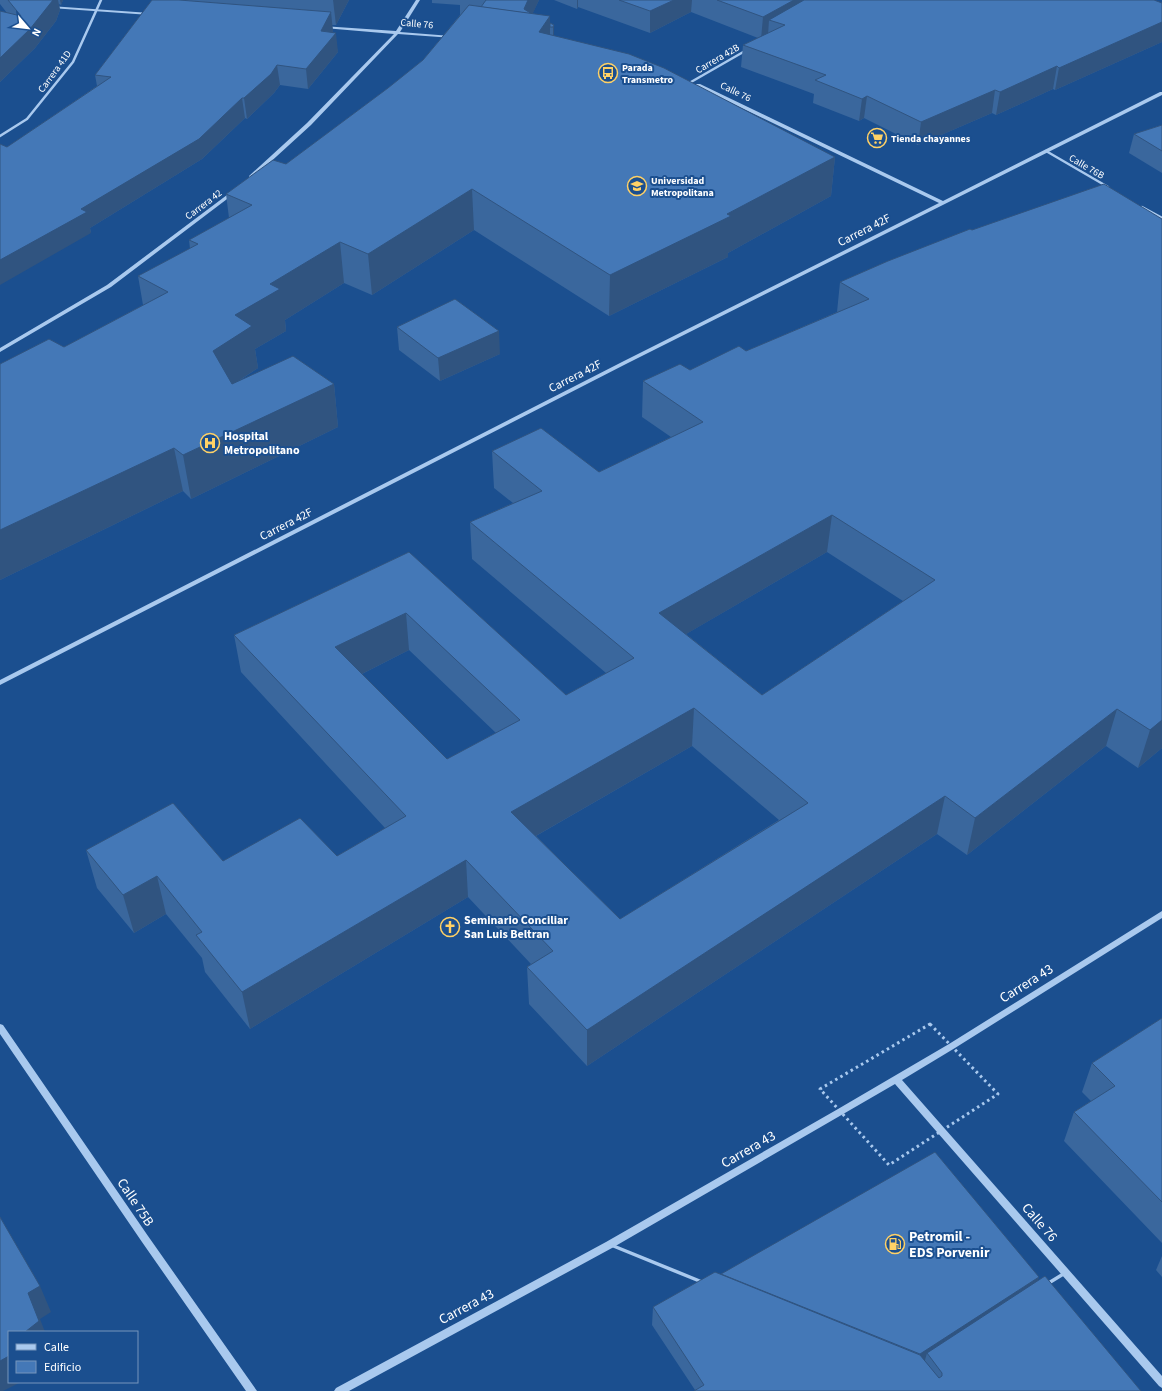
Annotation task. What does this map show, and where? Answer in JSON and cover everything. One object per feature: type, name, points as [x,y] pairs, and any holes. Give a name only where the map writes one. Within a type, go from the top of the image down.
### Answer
[{"type":"street","name":"Carrera 41D","points":[[0,136],[27,119],[73,62],[101,0]]},
{"type":"street","points":[[247,181],[309,124],[398,32],[418,0]]},
{"type":"street","points":[[44,6],[152,14]]},
{"type":"street","name":"Calle 76","points":[[319,26],[455,37]]},
{"type":"street","name":"Carrera 42B","points":[[691,82],[746,51]]},
{"type":"street","name":"Calle 76","points":[[684,80],[943,203]]},
{"type":"street","name":"Carrera 42F","points":[[0,683],[617,367],[1162,93]]},
{"type":"street","name":"Calle 76B","points":[[1046,151],[1114,191]]},
{"type":"street","name":"Carrera 42","points":[[0,350],[109,286],[235,191]]},
{"type":"street","points":[[1142,207],[1162,218]]},
{"type":"street","name":"Carrera 43","points":[[339,1391],[609,1245],[896,1079],[1162,914]]},
{"type":"street","name":"Calle 75B","points":[[0,1026],[145,1239],[252,1391]]},
{"type":"street","name":"Calle 76","points":[[896,1079],[1162,1384]]},
{"type":"lane","points":[[609,1245],[704,1283]]},
{"type":"lane","points":[[1046,1285],[1065,1272]]},
{"type":"building","points":[[8,0],[53,0],[30,29],[0,58],[0,11],[21,16]]},
{"type":"building","points":[[152,0],[179,0],[331,12],[321,31],[336,33],[306,69],[277,65],[271,74],[244,98],[242,98],[199,139],[81,209],[87,212],[0,260],[0,144],[7,147],[111,77],[95,75]]},
{"type":"building","points":[[486,0],[528,0],[524,9],[532,14],[481,7]]},
{"type":"building","points":[[619,0],[674,0],[650,11]]},
{"type":"building","points":[[717,0],[794,0],[763,17]]},
{"type":"building","points":[[804,0],[1154,0],[1162,3],[1162,22],[1059,68],[1057,66],[1000,92],[995,90],[921,122],[867,96],[862,99],[815,80],[826,75],[743,45],[785,25],[769,20]]},
{"type":"building","points":[[469,5],[550,16],[539,32],[629,54],[664,68],[835,157],[727,214],[731,216],[610,275],[472,189],[368,254],[340,242],[270,284],[280,289],[235,315],[252,326],[213,351],[232,384],[293,356],[334,384],[183,455],[174,448],[0,530],[0,364],[49,339],[64,347],[168,292],[138,276],[198,244],[189,240],[252,205],[226,194],[273,160],[286,164],[388,88],[423,60]]},
{"type":"building","points":[[550,23],[554,25],[553,27],[550,27]]},
{"type":"building","points":[[1162,125],[1162,151],[1134,134]]},
{"type":"building","points":[[1104,184],[1162,219],[1162,720],[1150,730],[1117,709],[975,818],[945,796],[587,1030],[527,967],[553,951],[466,860],[242,992],[196,935],[202,932],[157,876],[123,895],[86,850],[173,803],[223,861],[300,818],[337,856],[406,816],[234,635],[409,552],[566,695],[634,658],[470,522],[542,491],[492,451],[541,428],[599,472],[703,422],[643,381],[680,364],[690,370],[739,346],[746,351],[869,299],[840,282],[888,261],[970,229],[972,230]],"holes":[[[832,515],[935,580],[762,695],[659,613]],[[406,613],[520,720],[447,759],[335,647]],[[694,708],[808,803],[620,919],[511,812]]]},
{"type":"building","points":[[455,299],[499,331],[438,358],[397,327]]},
{"type":"building","points":[[1162,1018],[1162,1202],[1074,1112],[1115,1086],[1092,1063]]},
{"type":"building","points":[[935,1152],[1039,1277],[920,1354],[721,1274]]},
{"type":"building","points":[[0,1217],[40,1286],[28,1293],[39,1321],[26,1331],[8,1331],[8,1357],[0,1361]]},
{"type":"building","points":[[715,1272],[920,1355],[939,1378],[942,1376],[942,1373],[927,1353],[1045,1276],[1141,1391],[694,1391],[704,1385],[653,1307]]},
{"type":"place","name":"Parada Transmetro","points":[[608,73]]},
{"type":"place","name":"Tienda chayannes","points":[[877,138]]},
{"type":"place","name":"Universidad Metropolitana","points":[[637,186]]},
{"type":"place","name":"Hospital Metropolitano","points":[[210,443]]},
{"type":"place","name":"Seminario Conciliar San Luis Beltran","points":[[450,927]]},
{"type":"place","name":"Petromil - EDS Porvenir","points":[[895,1244]]}]
